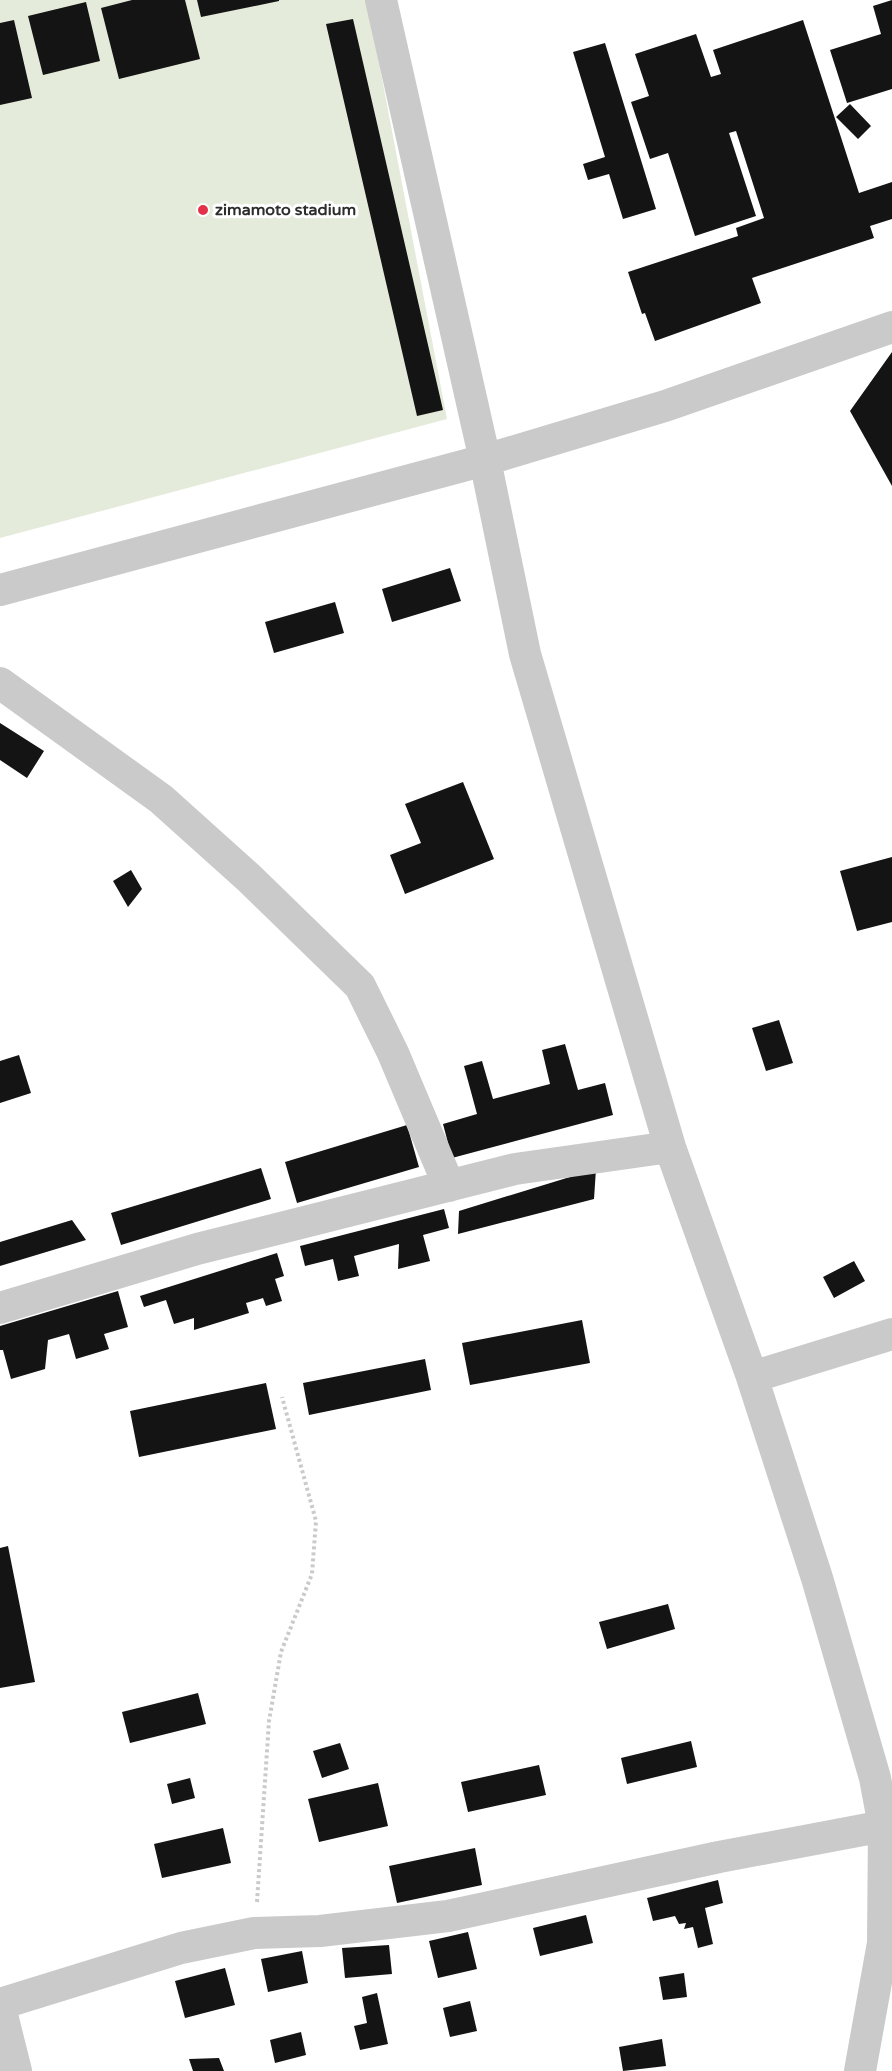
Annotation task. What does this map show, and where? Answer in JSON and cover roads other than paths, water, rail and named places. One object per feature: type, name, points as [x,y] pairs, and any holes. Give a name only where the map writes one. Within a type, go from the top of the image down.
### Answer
[{"type":"street","points":[[381,0],[485,460],[525,654],[670,1147],[752,1377],[850,1688],[875,1778],[884,1826],[883,1943],[860,2071]]},
{"type":"street","points":[[0,590],[485,460],[665,406],[892,327]]},
{"type":"street","points":[[0,683],[161,799],[249,878],[360,986],[393,1053],[449,1186]]},
{"type":"street","points":[[0,1308],[197,1249],[515,1169],[670,1147]]},
{"type":"street","points":[[752,1377],[892,1334]]},
{"type":"street","points":[[16,2071],[0,2006],[181,1948],[254,1933],[320,1931],[448,1916],[719,1857],[884,1826]]},
{"type":"place","name":"zimamoto stadium","points":[[203,210]]}]
